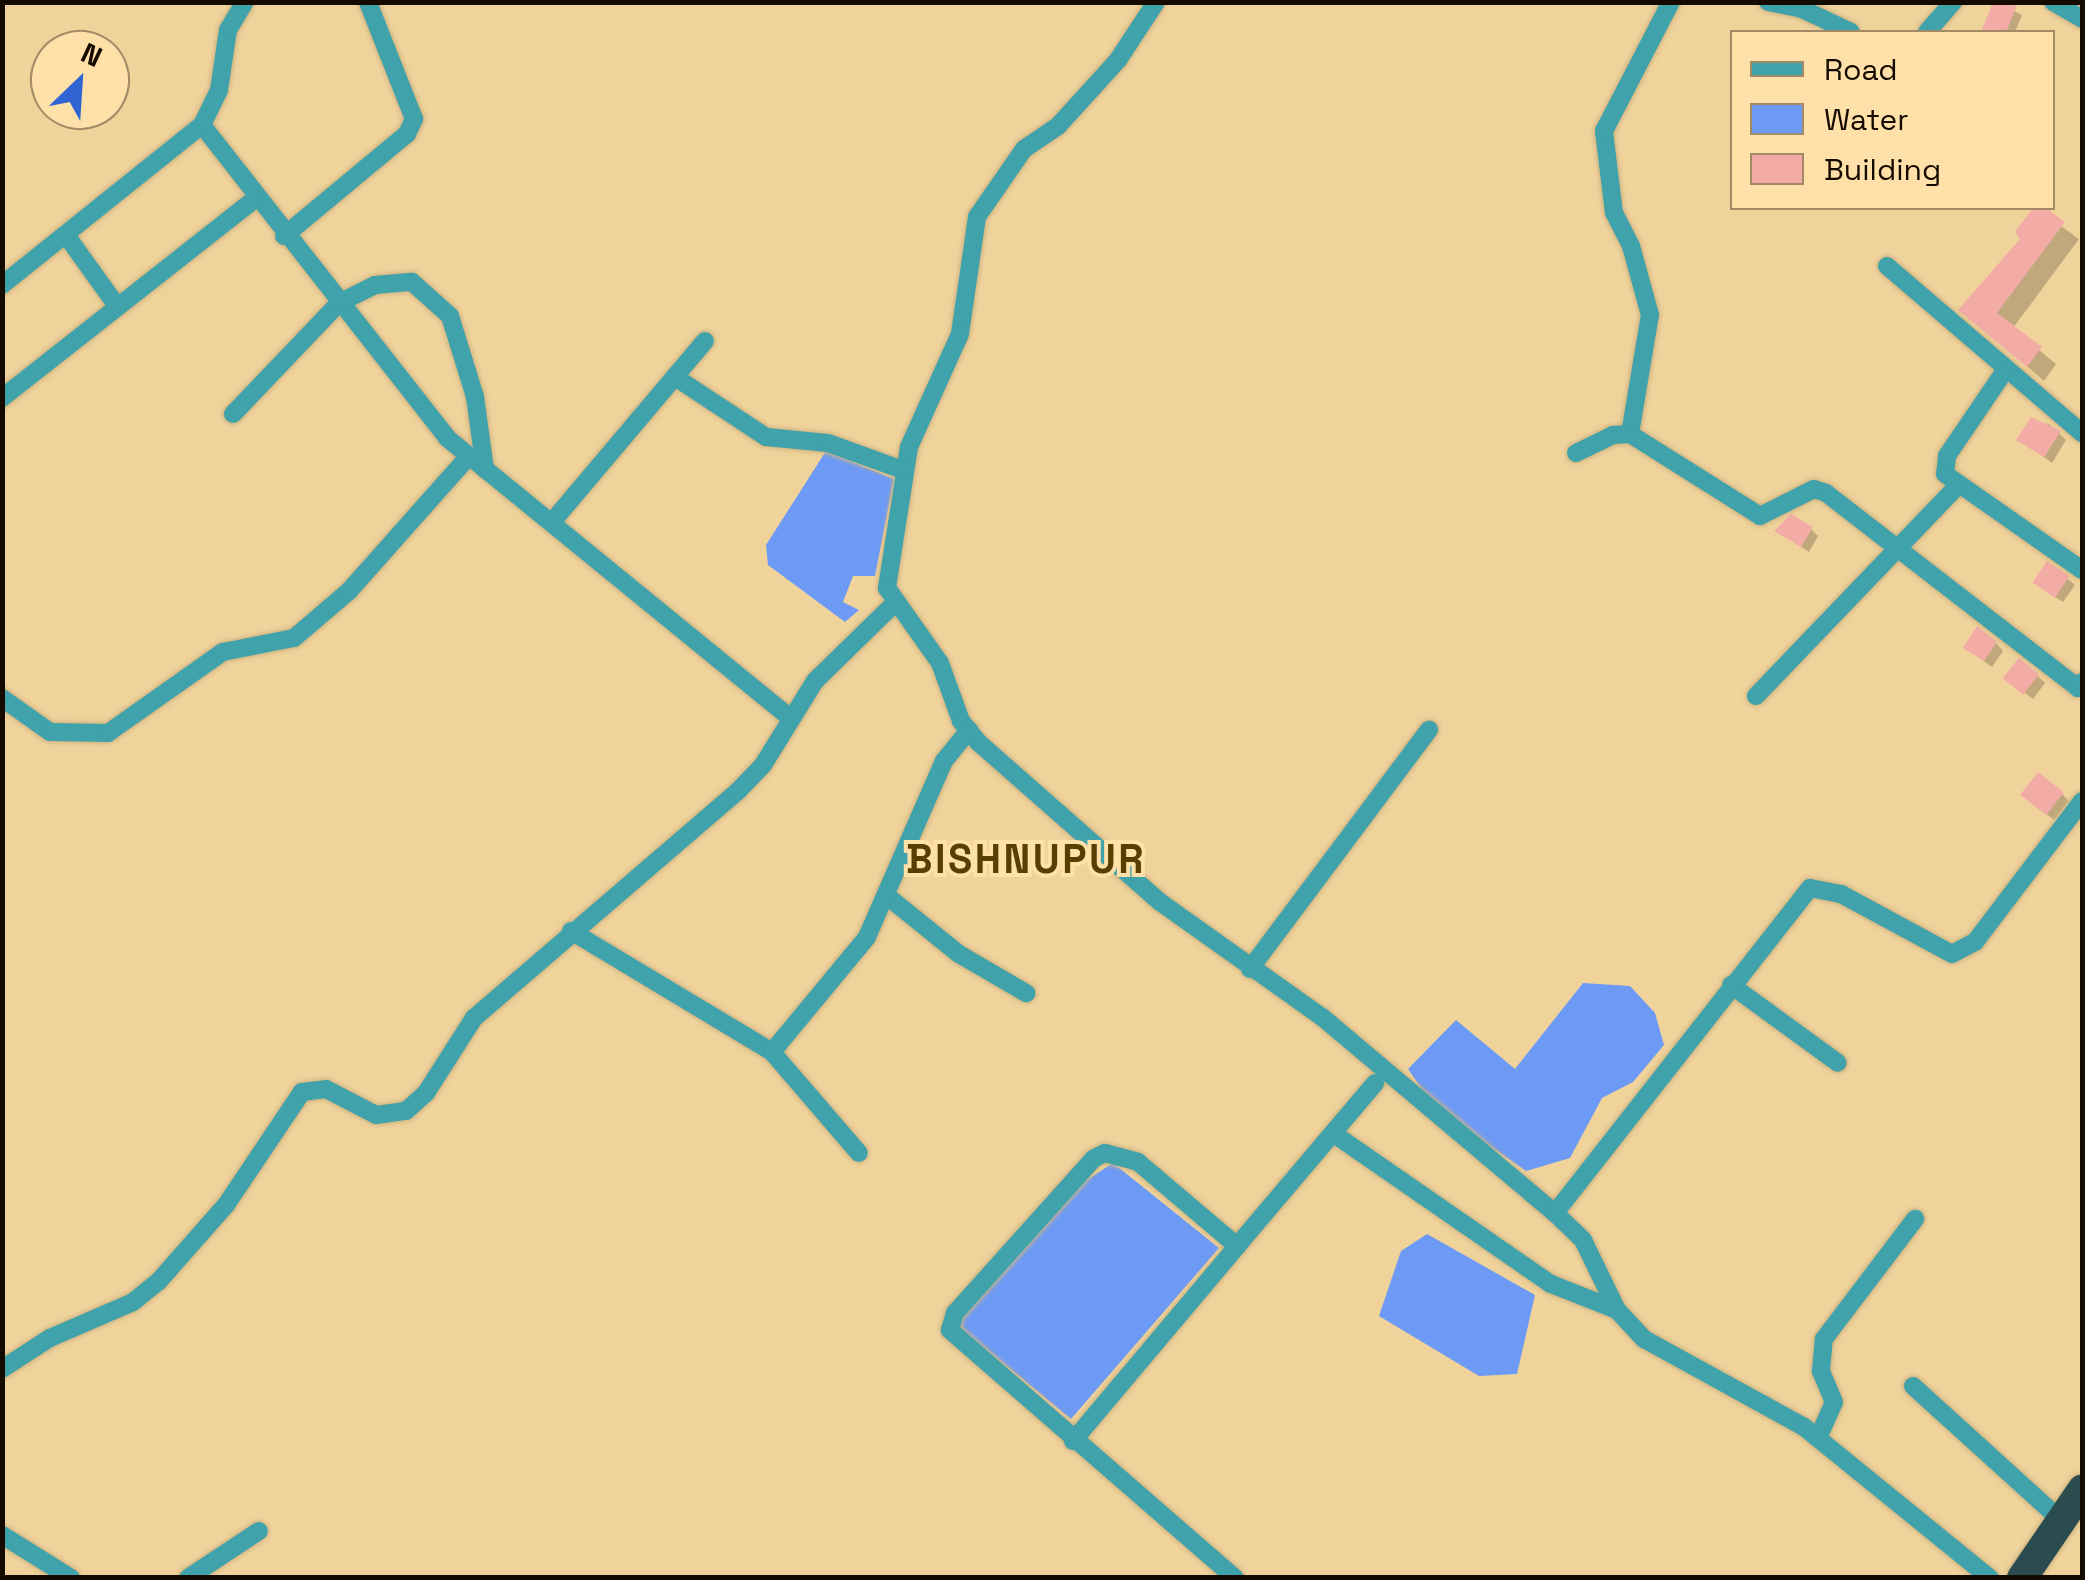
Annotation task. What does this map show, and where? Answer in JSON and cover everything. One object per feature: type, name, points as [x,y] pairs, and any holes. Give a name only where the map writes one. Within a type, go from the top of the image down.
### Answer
[{"type":"highway","points":[[2022,1578],[2082,1490]]},
{"type":"street","points":[[2,285],[202,125],[219,90],[228,30],[245,2]]},
{"type":"street","points":[[284,236],[407,134],[414,119],[368,2]]},
{"type":"street","points":[[1156,2],[1118,60],[1058,126],[1024,149],[977,218],[960,334],[903,470],[886,577],[896,602],[940,663],[969,730],[1160,902],[1322,1016],[1555,1213],[1583,1240],[1617,1310],[1644,1339],[1766,1403],[1818,1438],[1990,1578]]},
{"type":"street","points":[[1630,434],[1650,315],[1631,246],[1614,213],[1604,131],[1671,2]]},
{"type":"street","points":[[1768,2],[1811,12],[1848,30]]},
{"type":"street","points":[[1929,30],[1953,2]]},
{"type":"street","points":[[2053,2],[2082,19]]},
{"type":"street","points":[[202,125],[255,200],[468,457],[791,718]]},
{"type":"street","points":[[2,398],[255,200]]},
{"type":"street","points":[[66,235],[117,306]]},
{"type":"street","points":[[1887,266],[2004,372],[2082,433]]},
{"type":"street","points":[[233,414],[339,303],[396,281],[412,282],[443,304],[475,397],[485,469]]},
{"type":"street","points":[[552,522],[705,340]]},
{"type":"street","points":[[2004,372],[1947,456],[1946,474],[2082,570]]},
{"type":"street","points":[[674,377],[766,438],[828,443],[903,470]]},
{"type":"street","points":[[1576,454],[1613,435],[1630,434],[1760,516],[1814,490],[1839,500],[1897,549],[2081,687]]},
{"type":"street","points":[[2,698],[50,732],[108,733],[223,652],[294,638],[349,592],[468,457]]},
{"type":"street","points":[[1756,696],[1958,486]]},
{"type":"street","points":[[2,1370],[50,1338],[133,1302],[158,1282],[226,1205],[302,1092],[326,1089],[376,1115],[406,1111],[426,1093],[474,1018],[738,791],[764,764],[815,681],[896,602]]},
{"type":"street","points":[[772,1052],[867,937],[887,896],[896,859],[932,799],[944,761],[969,730]]},
{"type":"street","points":[[1250,968],[1429,730]]},
{"type":"street","points":[[1555,1213],[1810,888],[1841,894],[1938,950],[1966,950],[2082,801]]},
{"type":"street","points":[[887,896],[959,954],[1026,993]]},
{"type":"street","points":[[571,932],[772,1052],[860,1153]]},
{"type":"street","points":[[1732,985],[1838,1063]]},
{"type":"street","points":[[1073,1440],[1375,1083]]},
{"type":"street","points":[[1334,1134],[1551,1284],[1617,1310]]},
{"type":"street","points":[[1235,1578],[956,1342],[950,1330],[955,1314],[1105,1153],[1138,1162],[1238,1246]]},
{"type":"street","points":[[1818,1438],[1834,1402],[1820,1371],[1824,1340],[1915,1219]]},
{"type":"street","points":[[1913,1386],[2062,1520]]},
{"type":"street","points":[[188,1578],[259,1532]]},
{"type":"street","points":[[2,1535],[71,1578]]},
{"type":"water","points":[[826,451],[894,479],[875,576],[853,576],[843,602],[859,610],[845,622],[768,565],[766,545]]},
{"type":"water","points":[[1583,983],[1630,986],[1655,1013],[1664,1045],[1633,1082],[1602,1098],[1570,1158],[1526,1171],[1434,1107],[1408,1069],[1456,1020],[1515,1069]]},
{"type":"water","points":[[1113,1163],[1219,1248],[1071,1419],[953,1322],[1065,1194]]},
{"type":"water","points":[[1427,1234],[1535,1295],[1517,1374],[1479,1376],[1379,1316],[1401,1251]]},
{"type":"building","points":[[1993,2],[2017,6],[2007,30],[1982,30]]},
{"type":"building","points":[[2032,210],[2049,210],[2065,222],[1997,313],[2042,347],[2027,367],[1958,310],[2020,239],[2015,232]]},
{"type":"building","points":[[2031,417],[2061,431],[2044,457],[2016,440]]},
{"type":"building","points":[[1791,514],[1813,527],[1801,547],[1774,531]]},
{"type":"building","points":[[2047,561],[2069,576],[2055,598],[2032,583]]},
{"type":"building","points":[[1977,626],[1997,642],[1984,661],[1963,648]]},
{"type":"building","points":[[2019,658],[2039,674],[2023,695],[2003,678]]},
{"type":"building","points":[[2038,772],[2064,792],[2046,815],[2020,795]]},
{"type":"district","name":"BISHNUPUR","points":[[1026,860]]}]
